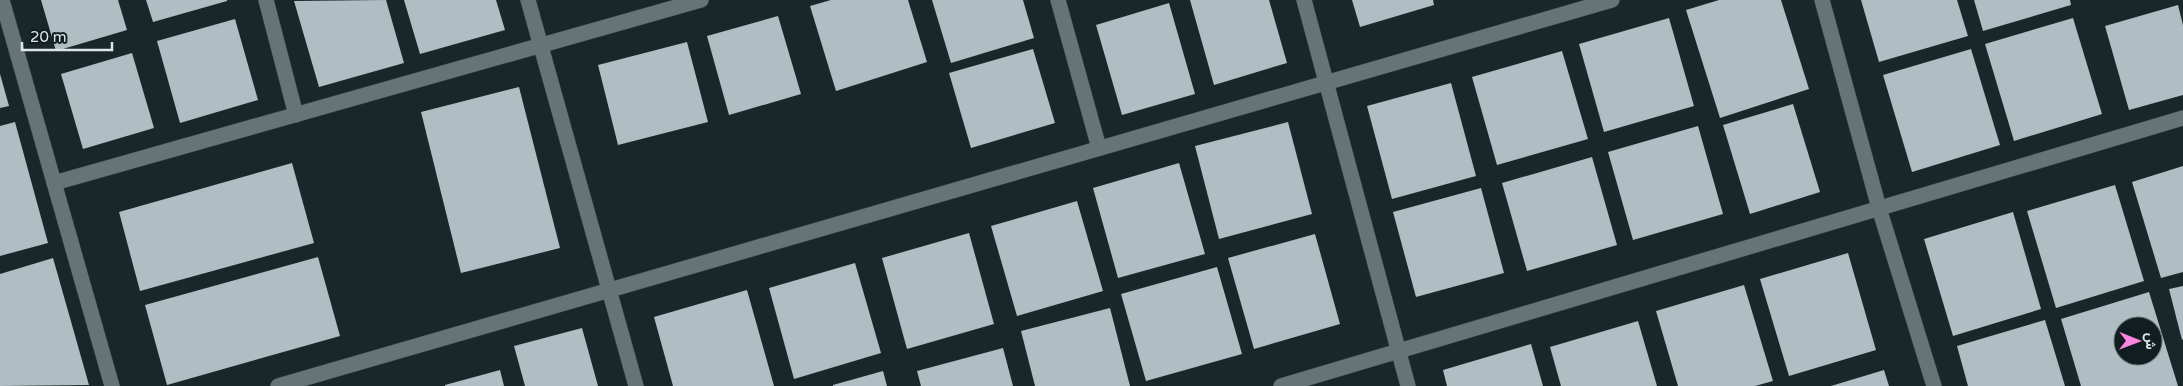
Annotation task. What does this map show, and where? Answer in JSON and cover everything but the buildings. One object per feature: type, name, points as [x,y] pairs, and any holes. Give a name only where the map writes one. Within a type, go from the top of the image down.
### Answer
[{"type":"street","points":[[2,0],[112,386]]},
{"type":"street","points":[[266,0],[296,115]]},
{"type":"street","points":[[528,0],[636,386]]},
{"type":"street","points":[[54,182],[701,0]]},
{"type":"street","points":[[1058,0],[1099,148]]},
{"type":"street","points":[[1304,0],[1408,386]]},
{"type":"street","points":[[278,386],[1326,82],[1572,6],[1612,0]]},
{"type":"street","points":[[1822,0],[1879,208],[1934,386]]},
{"type":"street","points":[[1281,386],[2183,118]]}]
